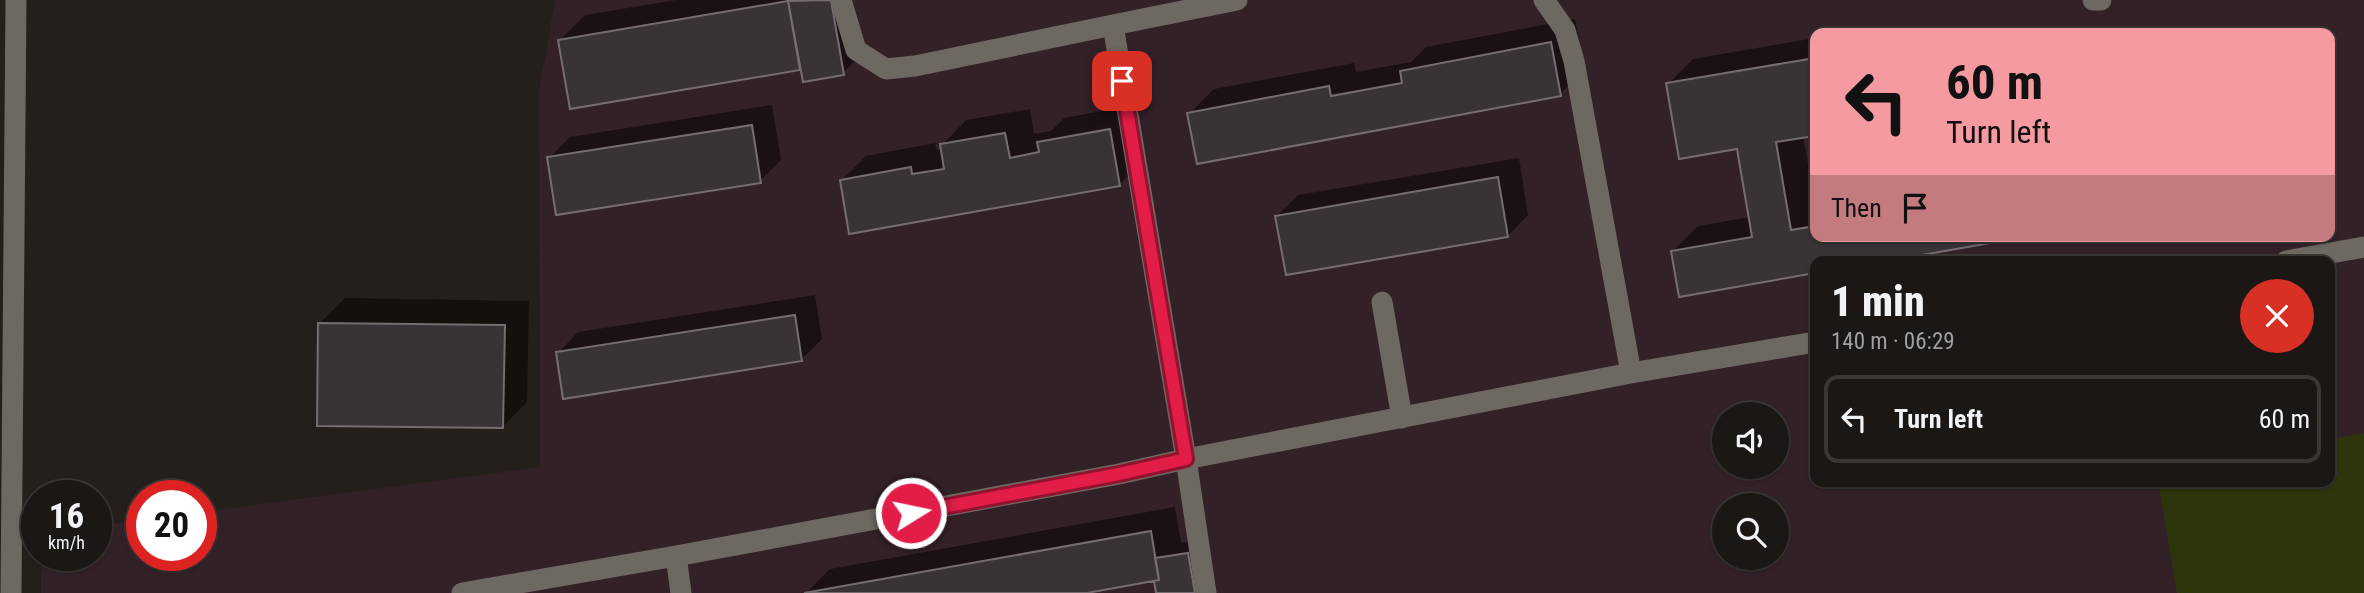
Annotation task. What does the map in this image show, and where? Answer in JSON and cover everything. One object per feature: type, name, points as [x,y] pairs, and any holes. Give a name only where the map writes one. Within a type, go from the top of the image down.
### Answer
[{"type":"street","points":[[11,593],[16,0]]},
{"type":"street","points":[[841,0],[856,50],[886,69],[915,66],[1237,0]]},
{"type":"street","points":[[1544,0],[1565,30],[1573,61],[1631,373]]},
{"type":"street","points":[[2093,0],[2101,0]]},
{"type":"street","points":[[1113,25],[1206,593]]},
{"type":"street","points":[[2314,256],[2364,247]]},
{"type":"street","points":[[1382,302],[1402,418]]},
{"type":"street","points":[[462,593],[1119,474],[1631,373],[1810,343]]},
{"type":"street","points":[[676,556],[681,593]]},
{"type":"shaded area","points":[[555,0],[2364,0],[2364,593],[41,593],[41,571],[112,571],[112,524],[126,522],[126,571],[217,571],[217,510],[540,467],[539,92]]},
{"type":"green space","points":[[2364,433],[2364,593],[2177,593],[2159,487],[2335,487],[2335,438]]},
{"type":"building","points":[[831,0],[844,75],[803,82],[788,1]]},
{"type":"building","points":[[788,1],[800,70],[570,109],[558,40]]},
{"type":"building","points":[[1551,42],[1561,96],[1197,164],[1187,113],[1329,86],[1331,96],[1402,83],[1400,71]]},
{"type":"building","points":[[1810,59],[1810,137],[1776,142],[1791,230],[1810,227],[1810,242],[1996,242],[1916,256],[1810,256],[1810,274],[1679,297],[1671,251],[1752,237],[1737,149],[1679,159],[1666,83]]},
{"type":"building","points":[[752,125],[761,183],[556,215],[547,157]]},
{"type":"building","points":[[1110,129],[1120,186],[849,234],[840,180],[911,167],[912,174],[944,169],[940,144],[1005,133],[1010,158],[1039,152],[1037,142]]},
{"type":"building","points":[[1498,177],[1508,237],[1286,275],[1275,216]]},
{"type":"building","points":[[795,315],[802,361],[563,399],[556,352]]},
{"type":"building","points":[[318,323],[505,325],[503,428],[317,426]]},
{"type":"building","points":[[1151,531],[1159,580],[1087,593],[804,593]]},
{"type":"building","points":[[1188,553],[1195,593],[1156,593],[1154,581],[1159,580],[1155,558]]},
{"type":"route","points":[[911,513],[1186,459],[1122,81]]}]
